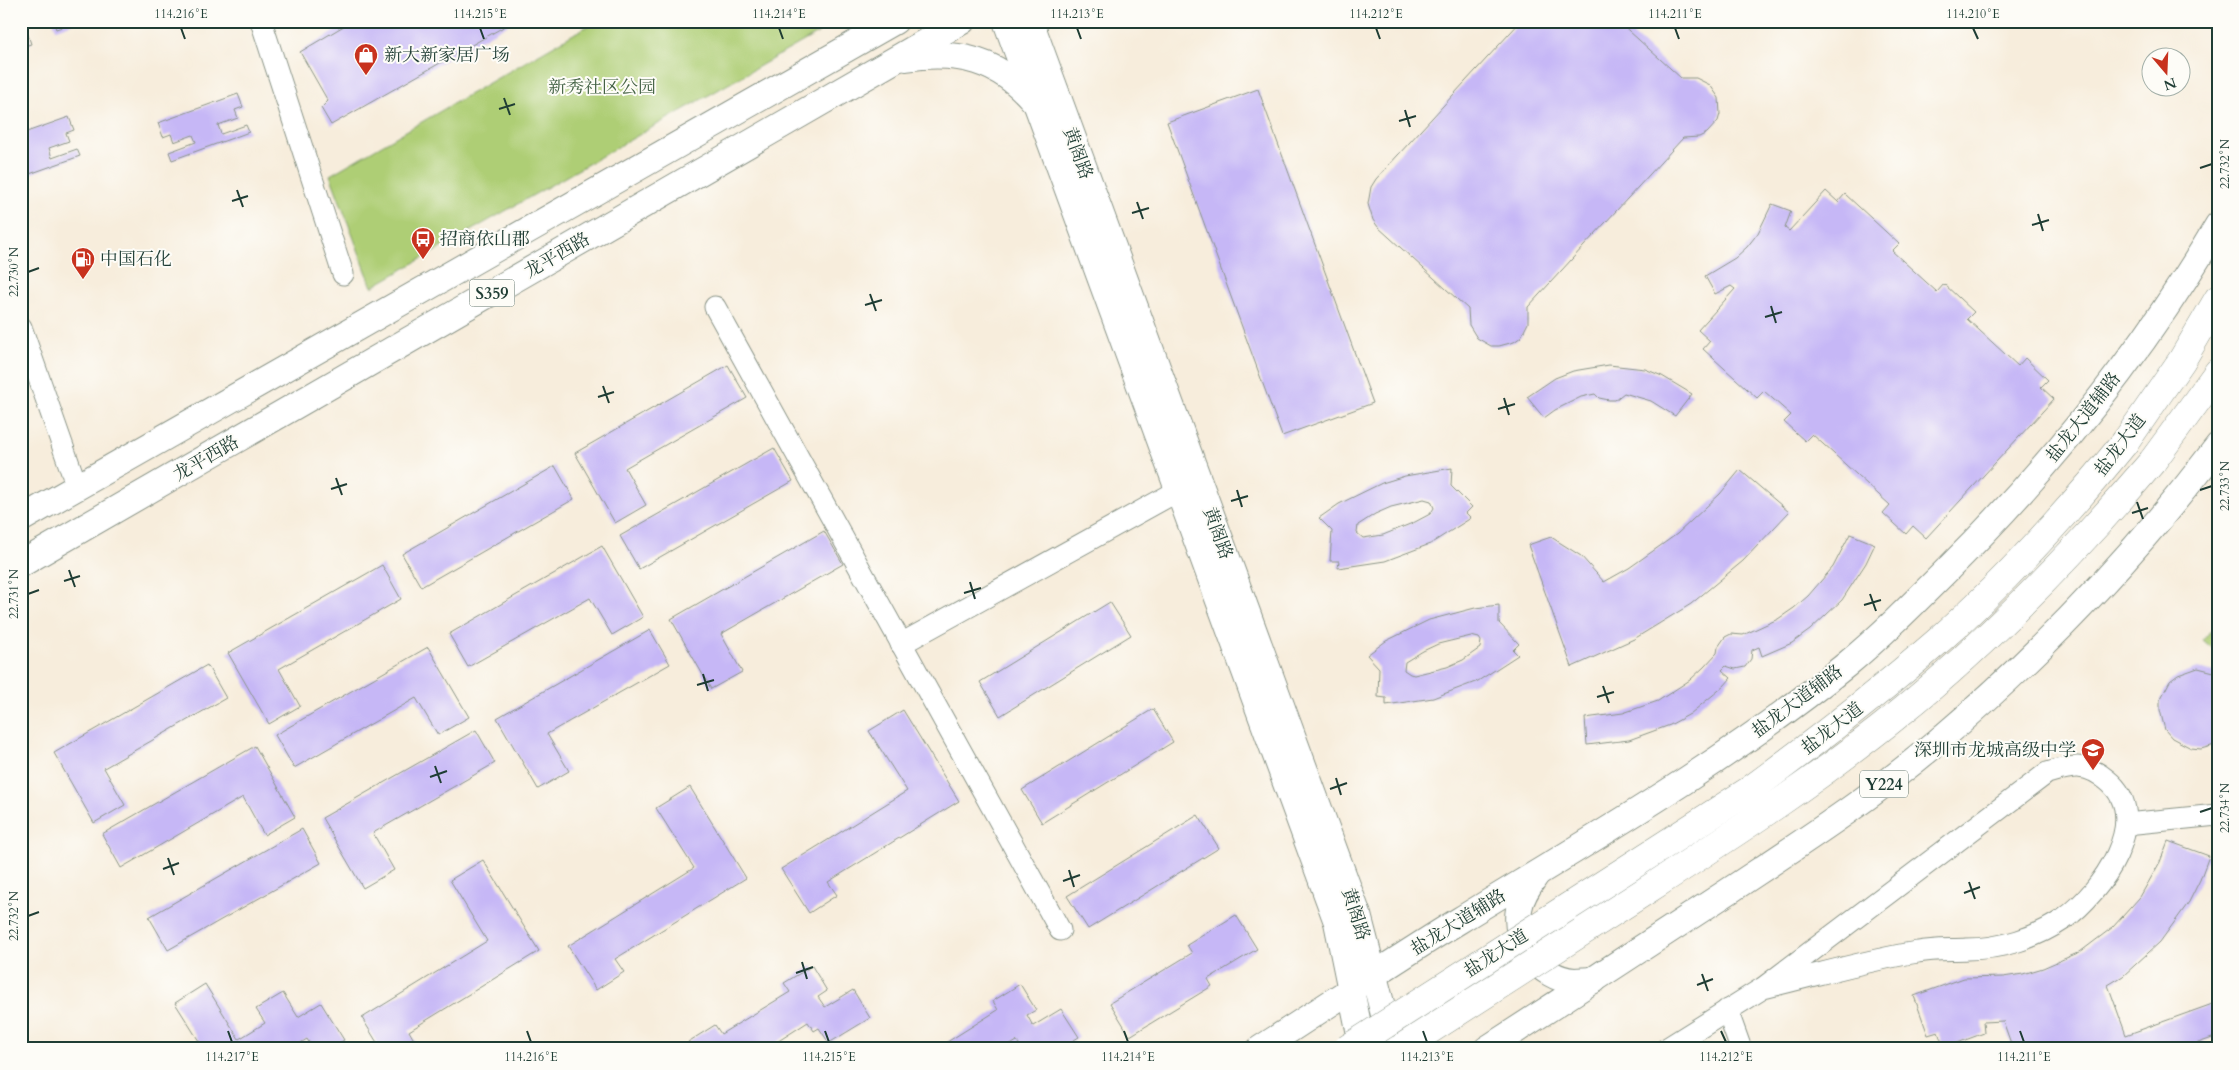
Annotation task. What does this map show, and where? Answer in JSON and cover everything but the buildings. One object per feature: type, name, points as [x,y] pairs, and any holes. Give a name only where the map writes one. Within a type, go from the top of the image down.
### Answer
[{"type":"highway","name":"盐龙大道","points":[[1348,1049],[1742,795],[1817,741],[1938,641],[2006,575],[2076,502],[2126,441],[2182,360],[2218,299]]},
{"type":"highway","name":"盐龙大道","points":[[1400,1049],[1766,813],[1836,763],[1894,718],[1970,653],[2036,590],[2093,531],[2152,462],[2218,372]]},
{"type":"main road","name":"龙平西路","points":[[21,519],[895,21]]},
{"type":"main road","name":"龙平西路","points":[[21,564],[962,21]]},
{"type":"main road","name":"黄阁路","points":[[1006,21],[1358,915],[1393,1049]]},
{"type":"main road","name":"黄阁路","points":[[1030,21],[1337,922],[1363,1049]]},
{"type":"main road","points":[[898,59],[931,54],[958,56],[983,63],[1002,72],[1020,85],[1039,107]]},
{"type":"main road","points":[[715,124],[732,154]]},
{"type":"main road","name":"盐龙大道辅路","points":[[1260,1049],[1459,920],[1537,874],[1721,757],[1784,714],[1849,663],[1911,606],[1985,533],[2050,459],[2154,325],[2218,224]]},
{"type":"main road","points":[[160,440],[179,473]]},
{"type":"main road","name":"Y224","points":[[1488,1049],[1800,844],[1870,795],[1933,746],[2001,686],[2073,616],[2129,556],[2218,446]]},
{"type":"main road","points":[[1537,874],[1525,890],[1519,910],[1519,929],[1526,948],[1538,964],[1554,975],[1574,981],[1594,980]]},
{"type":"street","points":[[261,21],[343,274]]},
{"type":"street","points":[[715,307],[1060,930]]},
{"type":"street","points":[[21,327],[77,487]]},
{"type":"street","points":[[901,644],[1189,485]]},
{"type":"street","points":[[1666,1049],[1763,988],[2047,773],[2076,766],[2095,770],[2111,782],[2117,791],[2126,813],[2126,824],[2120,846],[2110,868],[2097,888],[2082,905],[2064,919],[2043,931],[1995,947],[1918,952],[1763,988]]},
{"type":"street","points":[[2126,824],[2217,815]]},
{"type":"street","points":[[1727,1010],[1741,1049]]},
{"type":"green space","name":"新秀社区公园","points":[[596,21],[839,21],[372,287],[330,175]]},
{"type":"green space","points":[[2218,623],[2218,653],[2203,640]]},
{"type":"place","name":"新大新家居广场","points":[[366,76]]},
{"type":"place","name":"招商依山郡","points":[[423,260]]},
{"type":"place","name":"中国石化","points":[[83,280]]},
{"type":"place","name":"深圳市龙城高级中学","points":[[2093,771]]}]
